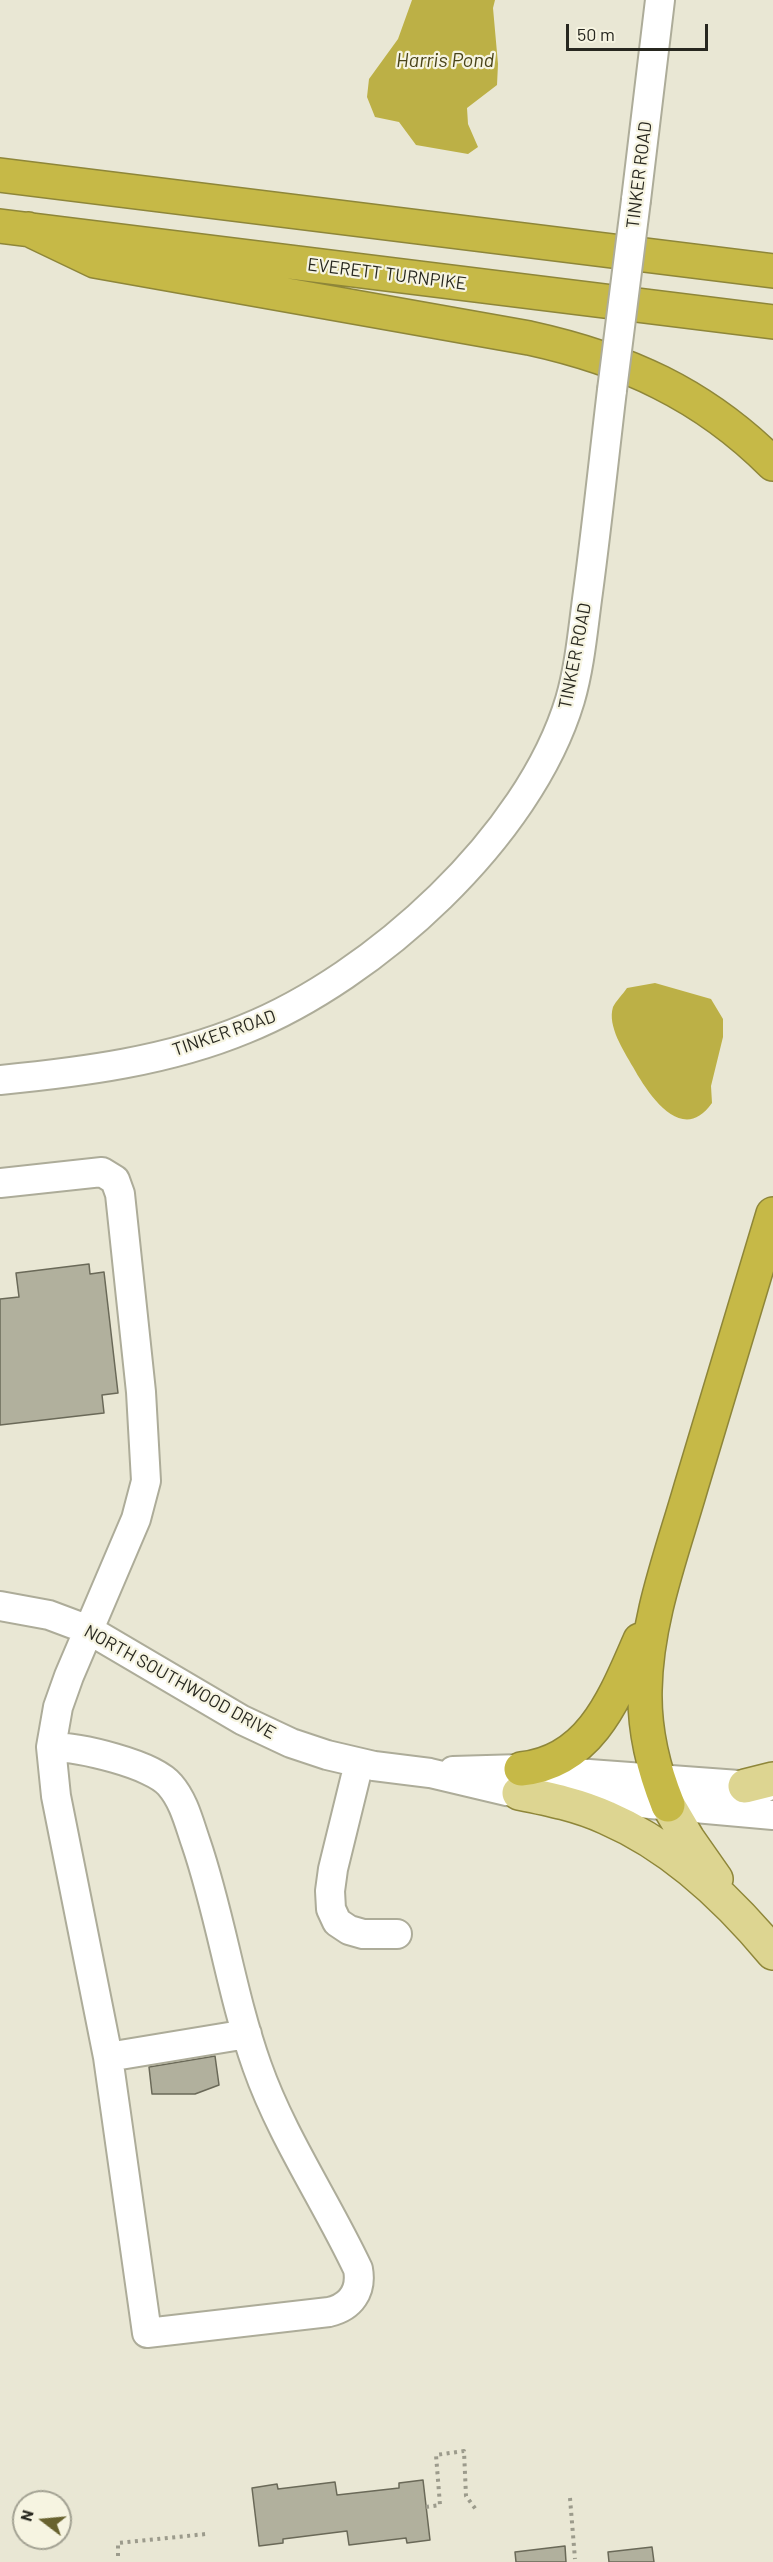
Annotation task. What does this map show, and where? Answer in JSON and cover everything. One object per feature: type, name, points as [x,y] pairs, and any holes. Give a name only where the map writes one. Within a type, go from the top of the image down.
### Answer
[{"type":"highway","points":[[0,175],[773,271]]},
{"type":"highway","points":[[14,227],[95,261],[529,338],[596,355],[655,378],[690,397],[738,432],[773,464]]},
{"type":"highway","name":"EVERETT TURNPIKE","points":[[14,227],[773,322]]},
{"type":"highway","points":[[698,261],[773,266]]},
{"type":"highway","points":[[663,1792],[649,1741],[645,1689],[654,1618],[773,1214]]},
{"type":"highway","points":[[520,1781],[579,1745],[598,1722],[623,1678],[640,1639],[672,1551]]},
{"type":"main road","points":[[520,1781],[630,1830],[687,1869],[745,1919]]},
{"type":"main road","points":[[663,1792],[695,1850],[773,1953]]},
{"type":"street","name":"TINKER ROAD","points":[[0,1080],[75,1071],[171,1052],[242,1031],[278,1015],[329,986],[407,926],[476,858],[501,828],[535,777],[552,746],[570,701],[585,614],[660,0]]},
{"type":"street","points":[[0,1183],[102,1172],[115,1180],[120,1194],[141,1392],[146,1475],[144,1494],[136,1519],[63,1693],[51,1747],[56,1796],[108,2057],[147,2333],[337,2310],[350,2303],[354,2296],[359,2282],[358,2269],[265,2088],[247,2034],[203,1865],[175,1791],[161,1776],[147,1769],[73,1749],[51,1747]]},
{"type":"street","name":"NORTH SOUTHWOOD DRIVE","points":[[0,1606],[50,1615],[89,1630],[140,1658],[208,1701],[260,1729],[309,1750],[358,1763],[430,1773],[663,1792],[773,1815]]},
{"type":"street","points":[[358,1763],[333,1869],[330,1891],[331,1909],[337,1922],[349,1930],[363,1934],[397,1934]]},
{"type":"street","name":"NORTH SOUTHWOOD DRIVE","points":[[663,1792],[764,1784]]},
{"type":"street","points":[[108,2057],[247,2034]]},
{"type":"path","points":[[426,2507],[440,2505],[436,2455],[464,2451],[466,2496],[477,2511]]},
{"type":"path","points":[[570,2498],[575,2559]]},
{"type":"path","points":[[118,2556],[118,2543],[206,2534]]},
{"type":"water","name":"Harris Pond","points":[[412,0],[495,0],[493,8],[498,64],[497,85],[467,108],[468,124],[478,147],[468,154],[416,145],[399,122],[375,117],[367,97],[369,79],[398,39]]},
{"type":"water","points":[[655,983],[711,999],[723,1019],[723,1037],[711,1086],[712,1103],[701,1115],[689,1119],[678,1118],[667,1111],[647,1090],[621,1046],[612,1022],[613,1007],[627,988]]},
{"type":"building","points":[[89,1264],[90,1274],[104,1272],[118,1393],[102,1395],[104,1413],[0,1425],[0,1299],[19,1297],[16,1273]]},
{"type":"building","points":[[215,2056],[219,2085],[195,2094],[152,2094],[149,2067]]},
{"type":"building","points":[[423,2480],[430,2540],[407,2543],[406,2538],[349,2545],[347,2531],[283,2539],[283,2543],[259,2546],[252,2488],[277,2484],[278,2489],[335,2482],[337,2495],[399,2488],[399,2483]]},
{"type":"building","points":[[565,2546],[566,2562],[516,2562],[515,2552]]},
{"type":"building","points":[[652,2547],[654,2562],[609,2562],[608,2552]]}]
